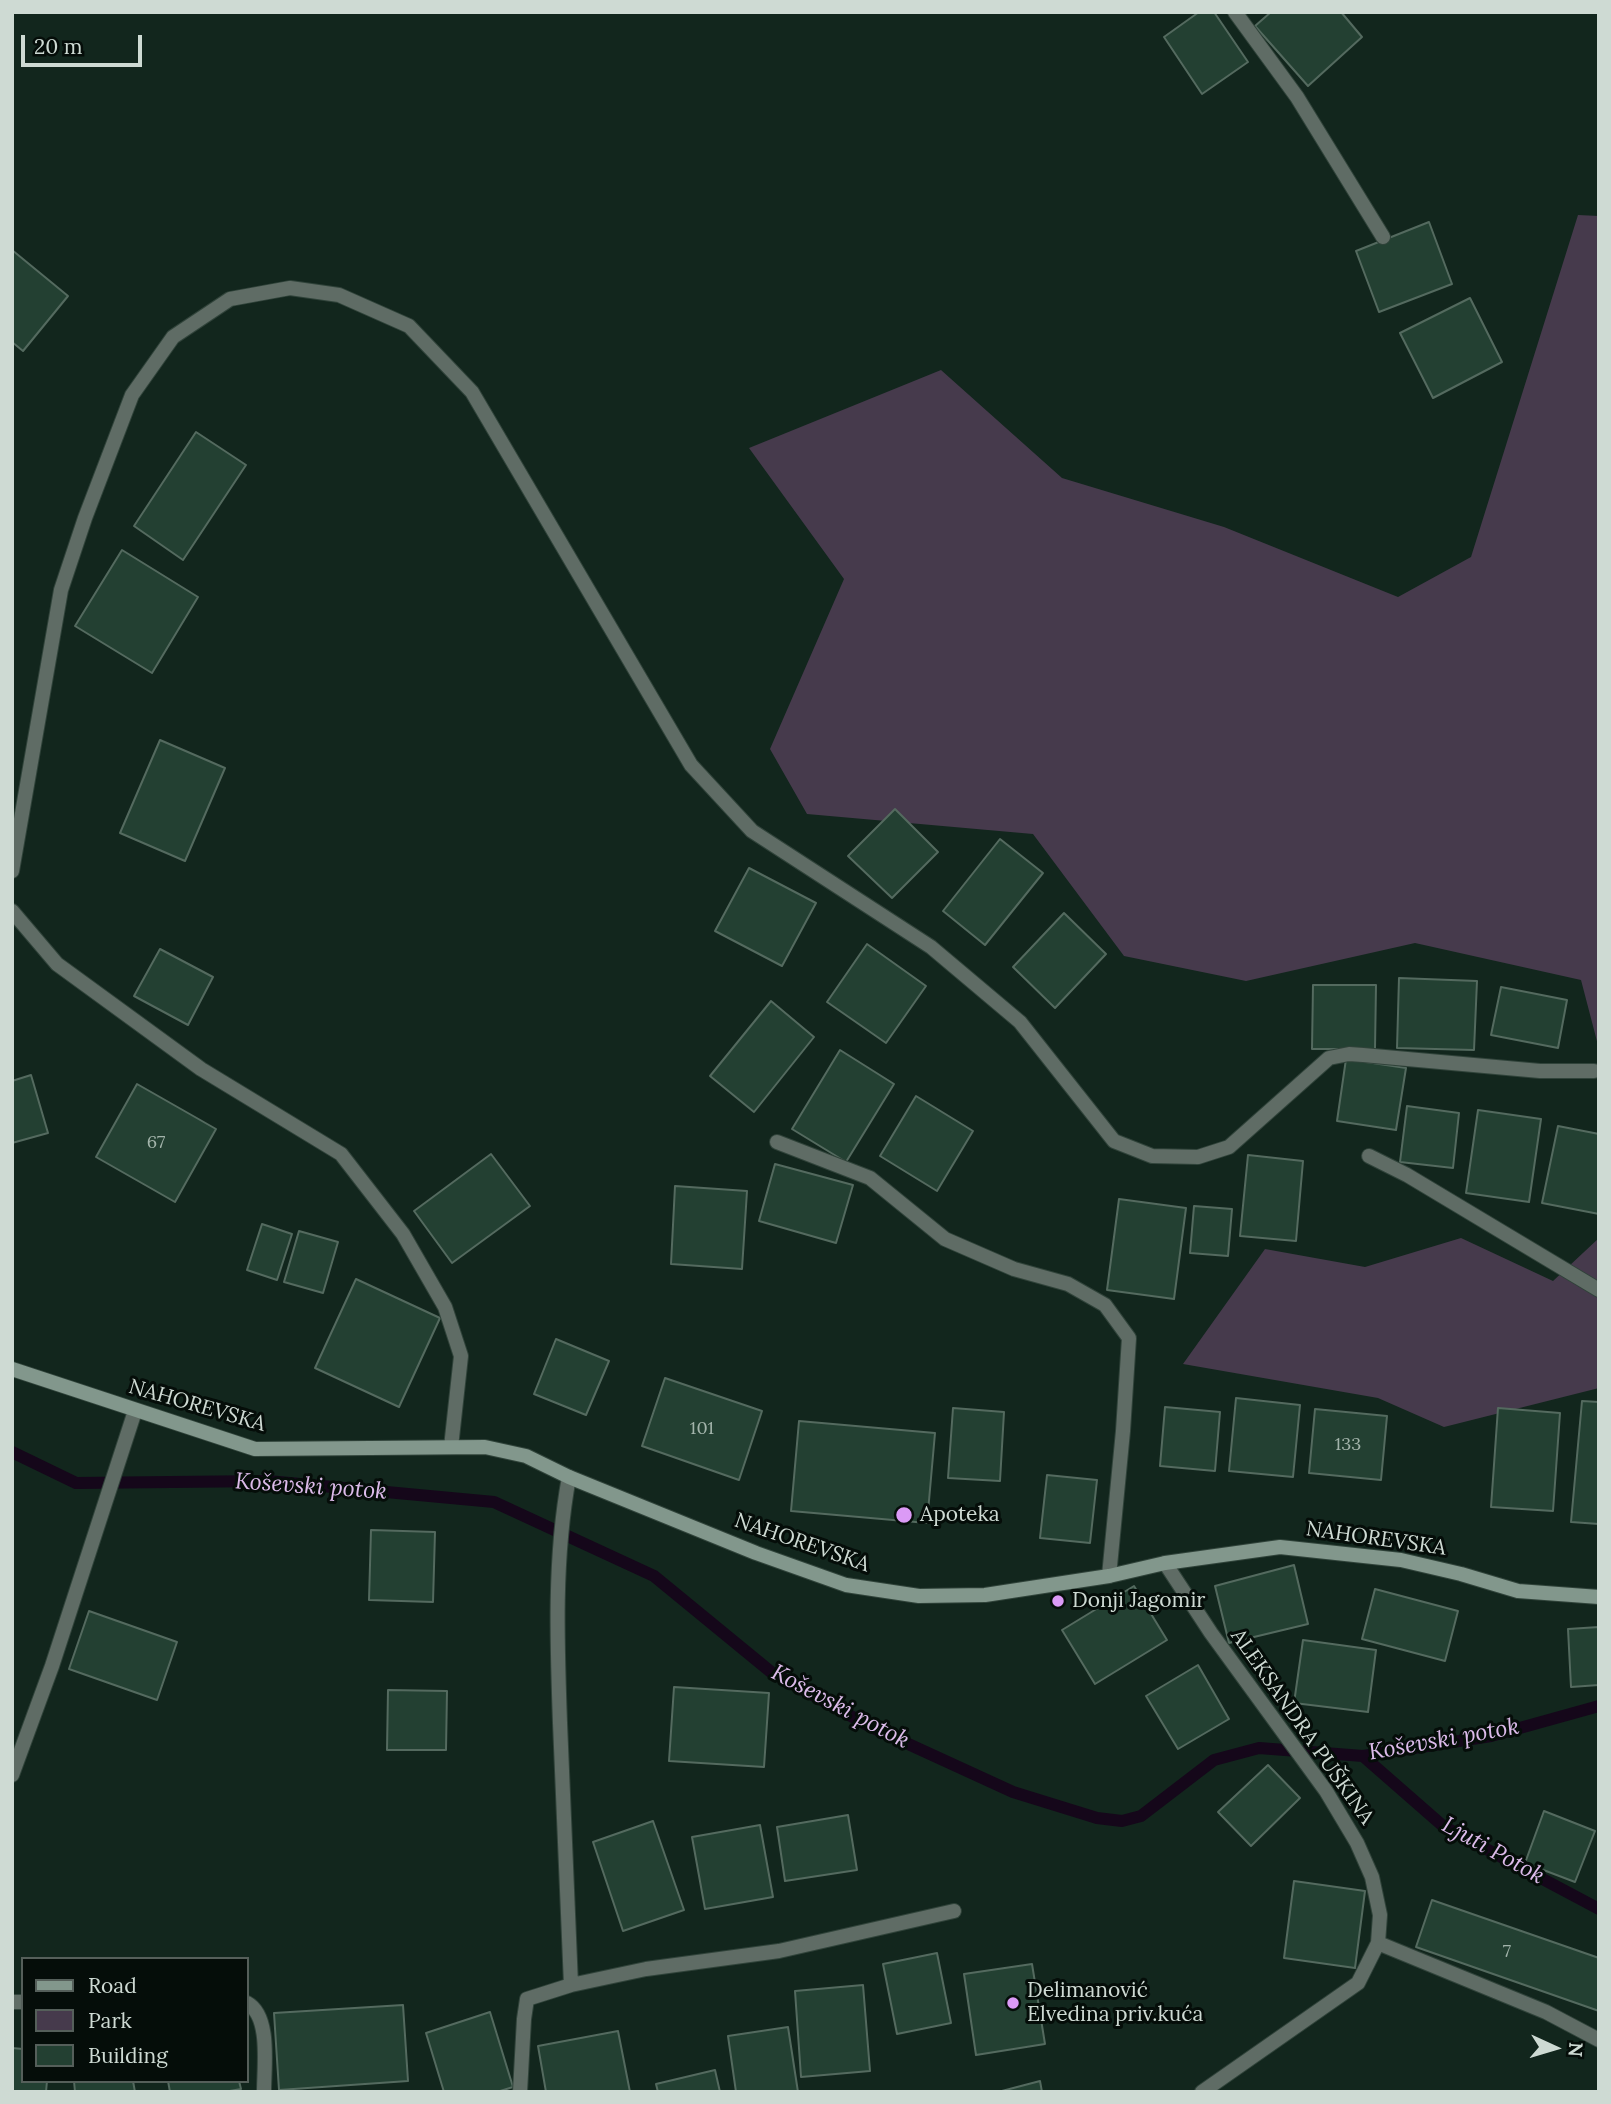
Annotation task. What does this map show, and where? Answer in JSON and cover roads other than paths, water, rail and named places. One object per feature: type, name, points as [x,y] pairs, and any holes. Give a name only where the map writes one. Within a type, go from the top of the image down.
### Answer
[{"type":"street","points":[[1235,12],[1297,97],[1383,237]]},
{"type":"street","points":[[12,870],[61,590],[85,517],[132,396],[173,337],[230,299],[290,288],[339,295],[409,326],[472,392],[691,765],[752,831],[930,947],[1020,1022],[1114,1141],[1152,1156],[1198,1157],[1228,1147],[1329,1058],[1337,1056],[1363,1055],[1540,1071],[1594,1071]]},
{"type":"street","points":[[12,911],[57,964],[201,1069],[341,1154],[403,1234],[445,1307],[461,1356],[451,1447]]},
{"type":"street","points":[[777,1142],[870,1178],[945,1239],[1014,1269],[1068,1284],[1105,1305],[1129,1338],[1109,1576]]},
{"type":"street","points":[[1369,1156],[1407,1175],[1599,1290]]},
{"type":"street","name":"NAHOREVSKA","points":[[12,1369],[255,1449],[485,1447],[526,1456],[569,1477],[756,1553],[846,1585],[919,1596],[985,1595],[1280,1546],[1401,1560],[1518,1591],[1599,1597]]},
{"type":"street","points":[[12,1775],[52,1667],[135,1411]]},
{"type":"street","points":[[569,1477],[558,1578],[558,1674],[571,1985]]},
{"type":"street","name":"ALEKSANDRA PUŠKINA","points":[[1165,1563],[1256,1697],[1326,1791],[1357,1843],[1372,1877],[1380,1915],[1378,1943],[1358,1983],[1202,2092]]},
{"type":"street","points":[[520,2092],[527,1999],[571,1985],[646,1969],[779,1951],[954,1911]]},
{"type":"street","points":[[1378,1943],[1546,2012],[1599,2040]]},
{"type":"street","points":[[248,2004],[256,2008],[263,2025],[264,2092]]},
{"type":"waterway","name":"Koševski potok","points":[[12,1452],[76,1483],[268,1481],[494,1502],[654,1576],[771,1672],[869,1726],[1013,1792],[1097,1818],[1122,1821],[1141,1816],[1214,1760],[1259,1748],[1363,1756],[1491,1736],[1599,1706]]},
{"type":"waterway","name":"Ljuti Potok","points":[[1363,1756],[1443,1826],[1599,1909]]},
{"type":"place","name":"Apoteka","points":[[904,1515]]},
{"type":"place","name":"Donji Jagomir","points":[[1058,1601]]},
{"type":"place","name":"Delimanović Elvedina priv.kuća","points":[[1013,2003]]}]
